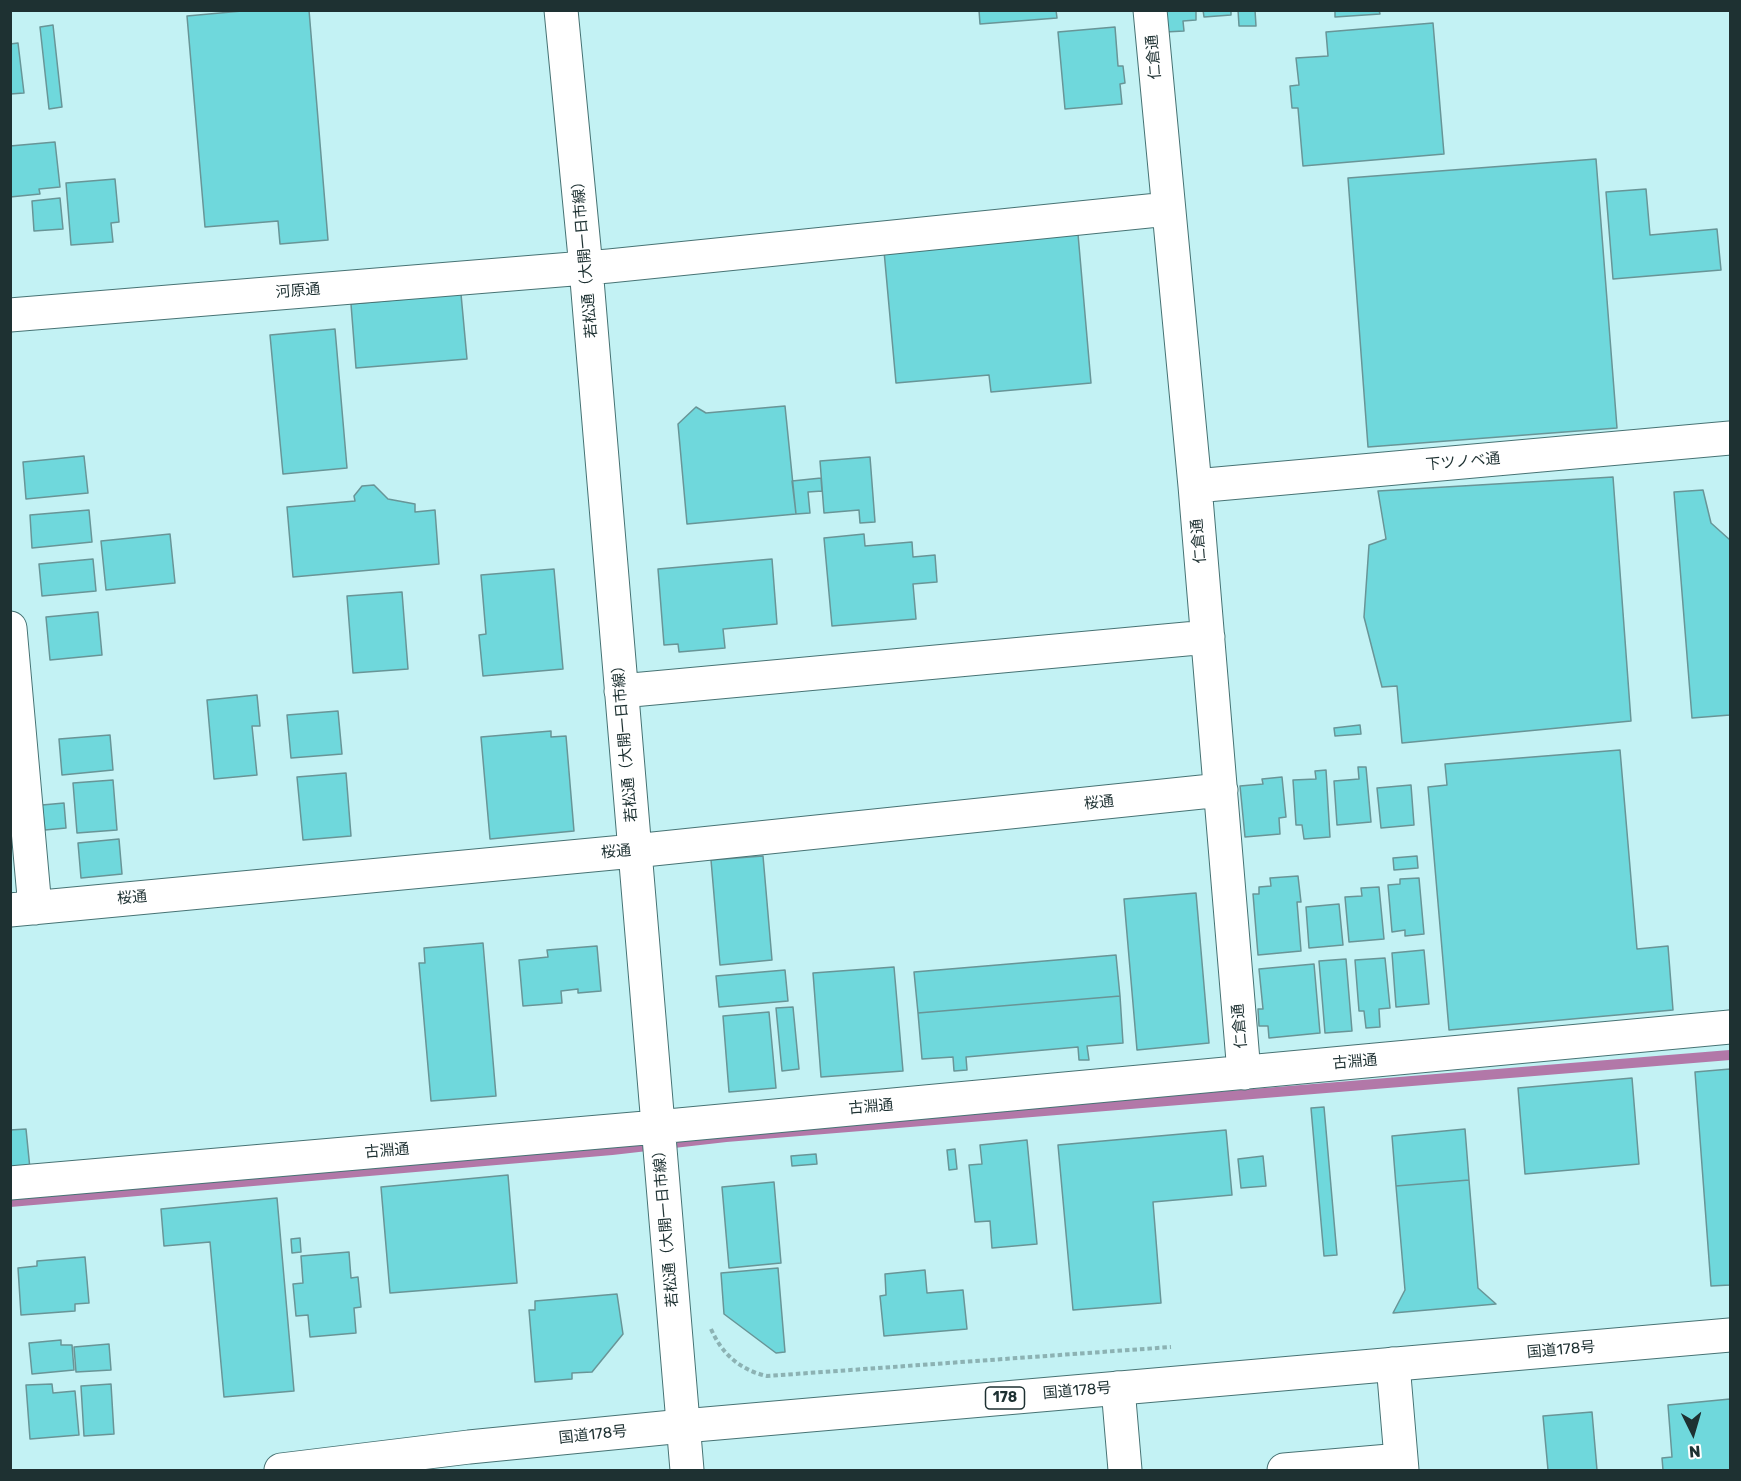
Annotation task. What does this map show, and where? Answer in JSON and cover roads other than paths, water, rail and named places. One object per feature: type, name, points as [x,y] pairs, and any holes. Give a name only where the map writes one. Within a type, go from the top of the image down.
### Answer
[{"type":"main road","name":"若松通（大開一日市線）","points":[[561,10],[598,267],[621,691],[687,1470]]},
{"type":"main road","points":[[581,10],[598,267]]},
{"type":"main road","name":"仁倉通","points":[[1149,10],[1195,486],[1244,1072]]},
{"type":"main road","name":"河原通","points":[[10,315],[598,267],[1168,209]]},
{"type":"main road","name":"下ツノベ通","points":[[1195,486],[1731,438]]},
{"type":"main road","points":[[10,628],[23,909]]},
{"type":"main road","points":[[621,691],[1208,637]]},
{"type":"main road","name":"桜通","points":[[23,909],[1221,790]]},
{"type":"main road","name":"古淵通","points":[[10,1183],[657,1127],[1731,1027]]},
{"type":"main road","name":"国道178号","points":[[281,1470],[683,1426],[1731,1335]]},
{"type":"main road","points":[[1284,1470],[1402,1466],[1393,1364]]},
{"type":"main road","points":[[1118,1388],[1125,1470]]},
{"type":"waterway","points":[[10,1202],[612,1150],[726,1137],[1730,1055]]}]
